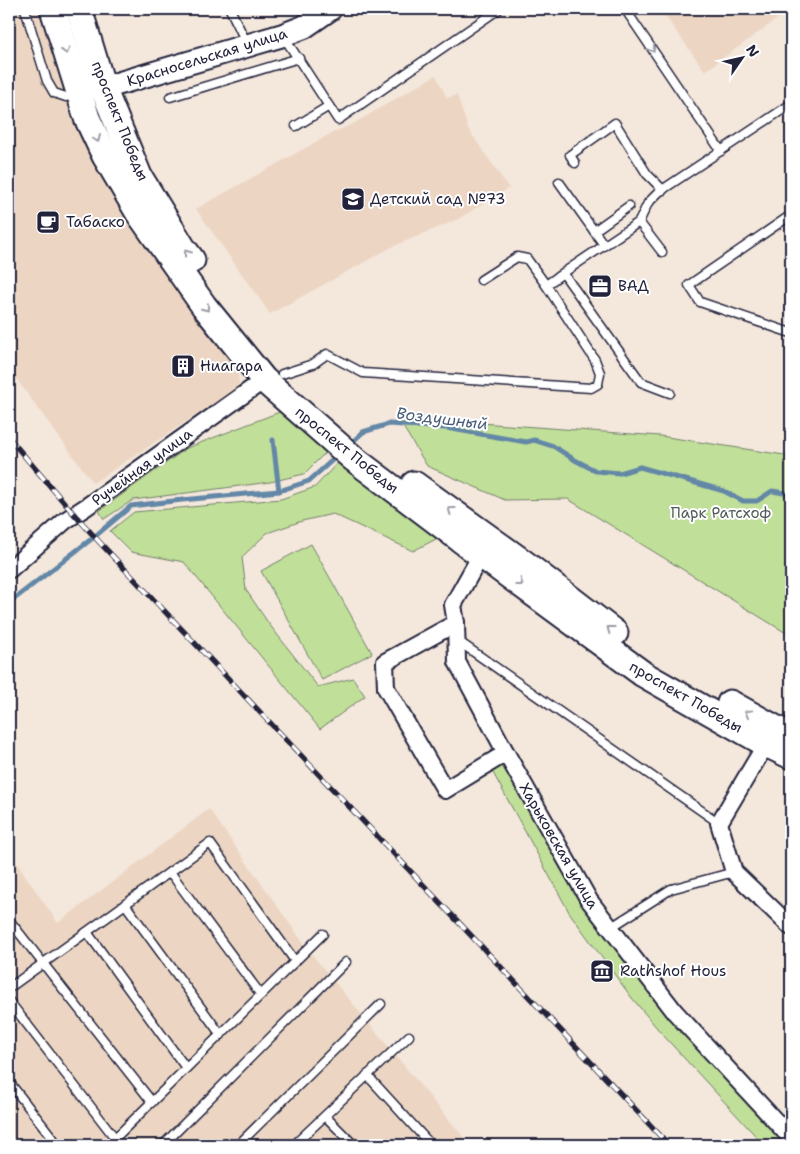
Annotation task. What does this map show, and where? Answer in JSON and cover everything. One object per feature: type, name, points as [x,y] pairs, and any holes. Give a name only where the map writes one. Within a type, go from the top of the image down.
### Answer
[{"type":"main road","name":"проспект Победы","points":[[53,9],[87,118],[105,156],[138,212],[204,306],[273,377],[360,454],[486,547],[651,660],[791,736]]},
{"type":"main road","name":"проспект Победы","points":[[79,9],[103,88],[139,176],[183,248],[261,355],[273,377]]},
{"type":"main road","name":"Красносельская улица","points":[[79,94],[283,35],[304,27],[330,9]]},
{"type":"main road","name":"проспект Победы","points":[[486,547],[643,674],[766,744],[791,756]]},
{"type":"street","name":"Ручейная улица","points":[[9,570],[66,520],[273,377]]},
{"type":"street","name":"Харьковская улица","points":[[486,547],[453,605],[456,623],[457,662],[589,900],[675,1012],[791,1138]]},
{"type":"street","points":[[456,623],[385,662],[386,688],[445,790],[506,753]]},
{"type":"street","points":[[766,744],[719,823],[734,872],[791,927]]},
{"type":"lane","points":[[25,9],[47,81],[54,92],[66,96],[79,94]]},
{"type":"lane","points":[[230,9],[248,45]]},
{"type":"lane","points":[[283,35],[338,120],[499,9]]},
{"type":"lane","points":[[625,9],[721,151]]},
{"type":"lane","points":[[170,97],[299,58]]},
{"type":"lane","points":[[546,284],[639,222],[648,203],[659,192],[791,104]]},
{"type":"lane","points":[[296,126],[329,106]]},
{"type":"lane","points":[[575,163],[570,155],[615,123],[647,174],[663,190]]},
{"type":"lane","points":[[559,182],[604,245]]},
{"type":"lane","points":[[594,231],[629,206]]},
{"type":"lane","points":[[791,215],[689,285],[700,302],[791,333]]},
{"type":"lane","points":[[639,222],[662,252]]},
{"type":"lane","points":[[273,377],[313,364],[327,354],[363,373],[591,388],[598,384],[600,373],[595,360],[546,284],[527,259],[517,257],[481,280]]},
{"type":"lane","points":[[563,273],[641,382],[670,393]]},
{"type":"lane","points":[[456,640],[719,823]]},
{"type":"lane","points":[[9,988],[210,843],[295,961]]},
{"type":"lane","points":[[170,872],[261,995]]},
{"type":"lane","points":[[610,928],[671,890],[734,872]]},
{"type":"lane","points":[[125,904],[221,1035]]},
{"type":"lane","points":[[9,920],[152,1102]]},
{"type":"lane","points":[[87,932],[186,1068]]},
{"type":"lane","points":[[108,1145],[323,934]]},
{"type":"lane","points":[[163,1145],[346,962]]},
{"type":"lane","points":[[9,1001],[115,1138]]},
{"type":"lane","points":[[238,1145],[382,1004]]},
{"type":"lane","points":[[294,1145],[409,1036]]},
{"type":"lane","points":[[367,1075],[431,1145]]},
{"type":"lane","points":[[9,1082],[58,1145]]},
{"type":"lane","points":[[325,1116],[354,1145]]},
{"type":"shaded area","points":[[9,9],[45,9],[83,128],[126,218],[172,284],[238,370],[239,387],[93,483],[9,369]]},
{"type":"shaded area","points":[[660,9],[791,9],[705,71]]},
{"type":"shaded area","name":"Детский сад №73","points":[[436,75],[447,98],[457,95],[468,129],[509,188],[458,219],[392,247],[270,314],[196,209],[332,133],[353,124]]},
{"type":"shaded area","points":[[209,809],[309,951],[470,1145],[9,1145],[9,852],[58,923]]},
{"type":"green space","points":[[282,411],[330,448],[304,474],[270,482],[133,500],[104,519],[99,511],[187,448]]},
{"type":"green space","name":"Парк Ратсхоф","points":[[397,417],[660,436],[791,456],[791,636],[568,499],[505,500],[427,466]]},
{"type":"green space","points":[[340,460],[438,538],[413,551],[333,514],[302,521],[267,533],[242,557],[246,590],[269,624],[318,687],[353,678],[365,696],[320,729],[184,562],[131,552],[110,531],[134,512],[281,499],[315,487]]},
{"type":"green space","points":[[311,544],[372,653],[322,680],[261,571]]},
{"type":"green space","points":[[505,765],[583,904],[788,1145],[764,1145],[662,1034],[632,998],[569,912],[492,771]]},
{"type":"waterway","name":"Воздушный","points":[[348,446],[363,432],[389,424],[446,428],[526,442],[534,440],[553,446],[596,471],[620,473],[640,467],[724,491],[743,501],[757,501],[772,491],[791,494]]},
{"type":"waterway","points":[[273,440],[279,491]]},
{"type":"waterway","name":"Воздушный","points":[[9,603],[131,506],[279,491],[309,481],[338,455]]},
{"type":"railway","points":[[9,438],[103,546],[669,1145]]},
{"type":"place","name":"Детский сад №73","points":[[353,199]]},
{"type":"place","name":"Табаско","points":[[48,222]]},
{"type":"place","name":"ВАД","points":[[600,286]]},
{"type":"place","name":"Ниагара","points":[[183,366]]},
{"type":"place","name":"Rathshof Hous","points":[[602,971]]}]
